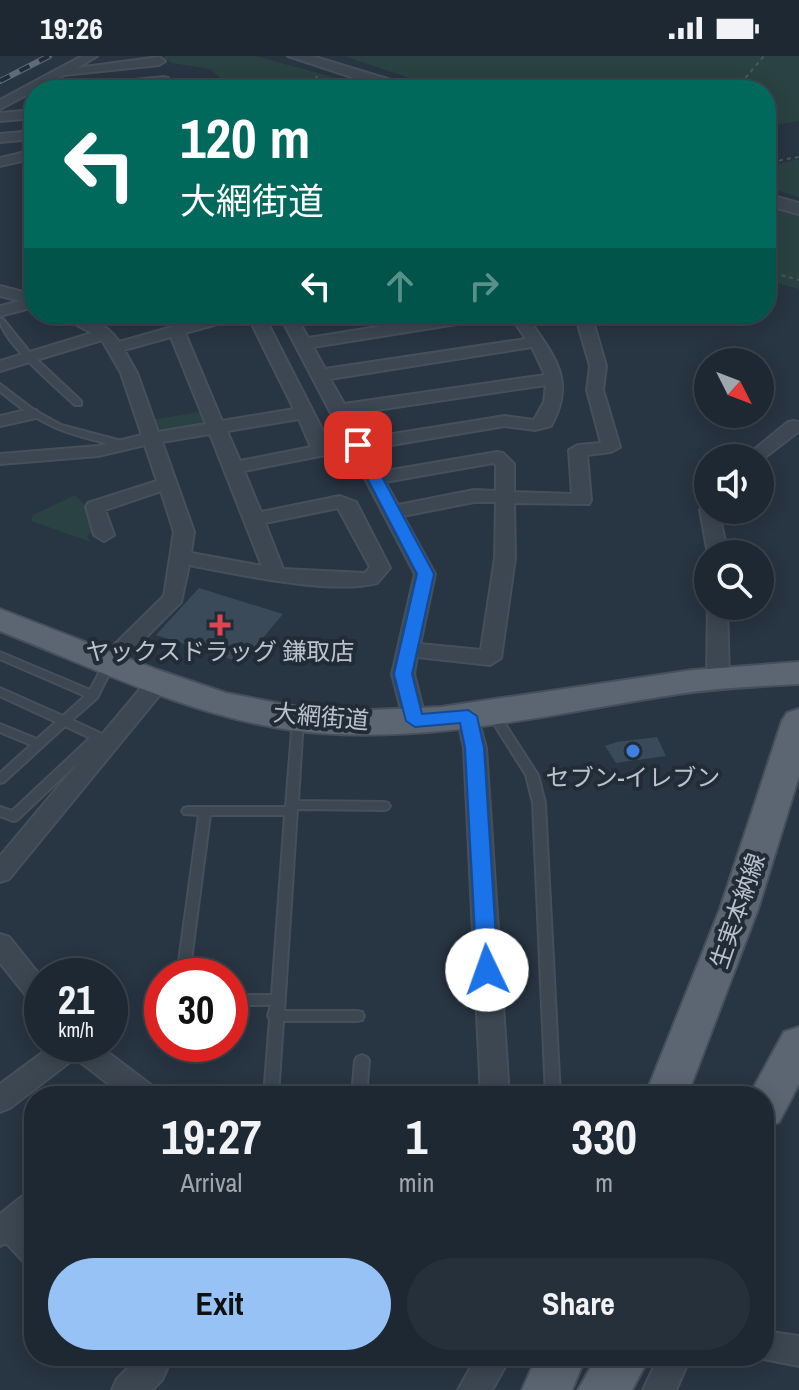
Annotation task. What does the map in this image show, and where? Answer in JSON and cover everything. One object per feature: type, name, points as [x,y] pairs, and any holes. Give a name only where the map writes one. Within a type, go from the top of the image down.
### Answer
[{"type":"main road","name":"大網街道","points":[[0,619],[229,706],[298,719],[415,721],[718,678],[799,673]]},
{"type":"main road","name":"生実本納線","points":[[670,1086],[739,909],[799,721]]},
{"type":"main road","points":[[774,1090],[799,1044]]},
{"type":"main road","points":[[547,1390],[558,1366]]},
{"type":"main road","points":[[603,1390],[619,1366]]},
{"type":"street","points":[[47,80],[91,56]]},
{"type":"street","points":[[127,56],[163,80]]},
{"type":"street","points":[[278,56],[329,63],[382,80]]},
{"type":"street","points":[[296,56],[380,80]]},
{"type":"street","points":[[316,56],[384,80]]},
{"type":"street","points":[[58,74],[159,61]]},
{"type":"street","points":[[0,105],[24,92]]},
{"type":"street","points":[[17,96],[24,95]]},
{"type":"street","points":[[0,117],[24,115]]},
{"type":"street","points":[[0,138],[24,136]]},
{"type":"street","points":[[0,162],[24,156]]},
{"type":"street","points":[[776,198],[799,202]]},
{"type":"street","points":[[776,199],[799,209]]},
{"type":"street","points":[[0,291],[24,298]]},
{"type":"street","points":[[0,311],[24,304]]},
{"type":"street","points":[[82,324],[110,341],[129,373],[184,532],[174,598],[110,661]]},
{"type":"street","points":[[0,366],[29,357],[198,324]]},
{"type":"street","points":[[233,468],[319,451],[320,443],[260,324]]},
{"type":"street","points":[[293,324],[425,574],[403,674],[415,721]]},
{"type":"street","points":[[367,324],[373,333]]},
{"type":"street","points":[[304,344],[412,324]]},
{"type":"street","points":[[358,445],[505,421],[535,425],[545,422],[555,391],[554,379],[523,324]]},
{"type":"street","points":[[393,512],[474,496],[582,500],[578,450],[611,447],[595,390],[598,366],[586,324]]},
{"type":"street","points":[[176,330],[214,428],[256,519],[276,576]]},
{"type":"street","points":[[321,375],[535,342]]},
{"type":"street","points":[[340,410],[554,379]]},
{"type":"street","points":[[0,459],[98,451],[153,438],[304,413]]},
{"type":"street","points":[[0,421],[30,414]]},
{"type":"street","points":[[771,444],[794,426]]},
{"type":"street","points":[[376,478],[497,457],[505,464],[505,558],[490,658],[410,650]]},
{"type":"street","points":[[104,535],[95,507],[168,483]]},
{"type":"street","points":[[180,557],[276,576],[370,579],[380,568],[349,506],[340,502],[256,519]]},
{"type":"street","points":[[717,620],[718,678]]},
{"type":"street","points":[[0,873],[159,681]]},
{"type":"street","points":[[480,714],[475,748],[494,1086]]},
{"type":"street","points":[[5,959],[24,979]]},
{"type":"street","points":[[0,1100],[52,1062]]},
{"type":"street","points":[[100,1062],[132,1086]]},
{"type":"street","points":[[24,1212],[4,1229],[24,1244]]},
{"type":"street","points":[[774,1347],[799,1351]]},
{"type":"street","points":[[128,1390],[151,1369],[148,1366]]},
{"type":"street","points":[[474,1390],[489,1366]]},
{"type":"street","points":[[659,1390],[670,1366]]},
{"type":"lane","points":[[0,321],[29,357],[78,403]]},
{"type":"lane","points":[[0,387],[30,414],[55,428],[126,445]]},
{"type":"lane","points":[[0,655],[93,695]]},
{"type":"lane","points":[[3,772],[93,695],[110,661]]},
{"type":"lane","points":[[0,692],[98,737],[13,817],[0,811]]},
{"type":"lane","points":[[480,714],[532,775],[539,803],[553,1086]]},
{"type":"lane","points":[[272,1086],[298,719]]},
{"type":"lane","points":[[0,728],[39,744]]},
{"type":"lane","points":[[188,811],[384,806]]},
{"type":"lane","points":[[185,958],[205,811]]},
{"type":"lane","points":[[248,1000],[276,1000]]},
{"type":"lane","points":[[275,1016],[357,1016]]},
{"type":"lane","points":[[360,1086],[362,1061]]},
{"type":"path","points":[[744,80],[764,56]]},
{"type":"path","points":[[316,80],[314,77],[329,63]]},
{"type":"path","points":[[776,163],[799,157]]},
{"type":"path","points":[[776,274],[799,280]]},
{"type":"green space","points":[[163,56],[256,56],[344,80],[236,80],[219,77],[210,69],[171,63]]},
{"type":"green space","points":[[344,56],[799,56],[799,121],[776,124],[776,80],[415,80]]},
{"type":"green space","points":[[799,159],[799,197],[776,190],[776,165]]},
{"type":"green space","points":[[776,209],[799,216],[799,289],[776,283]]},
{"type":"green space","points":[[204,411],[208,424],[163,434],[156,432],[151,420]]},
{"type":"green space","points":[[75,495],[85,505],[96,528],[87,536],[91,542],[31,521],[33,515]]},
{"type":"building","name":"ヤックスドラッグ 鎌取店","points":[[199,588],[283,614],[242,663],[156,635]]},
{"type":"building","points":[[657,737],[666,756],[616,763],[605,746],[616,742]]},
{"type":"railway","points":[[0,81],[49,56]]},
{"type":"place","name":"ヤックスドラッグ 鎌取店","points":[[220,625]]},
{"type":"place","name":"セブン-イレブン","points":[[633,751]]},
{"type":"route","points":[[358,445],[425,574],[403,674],[415,721],[468,716],[475,748],[487,970]]}]
